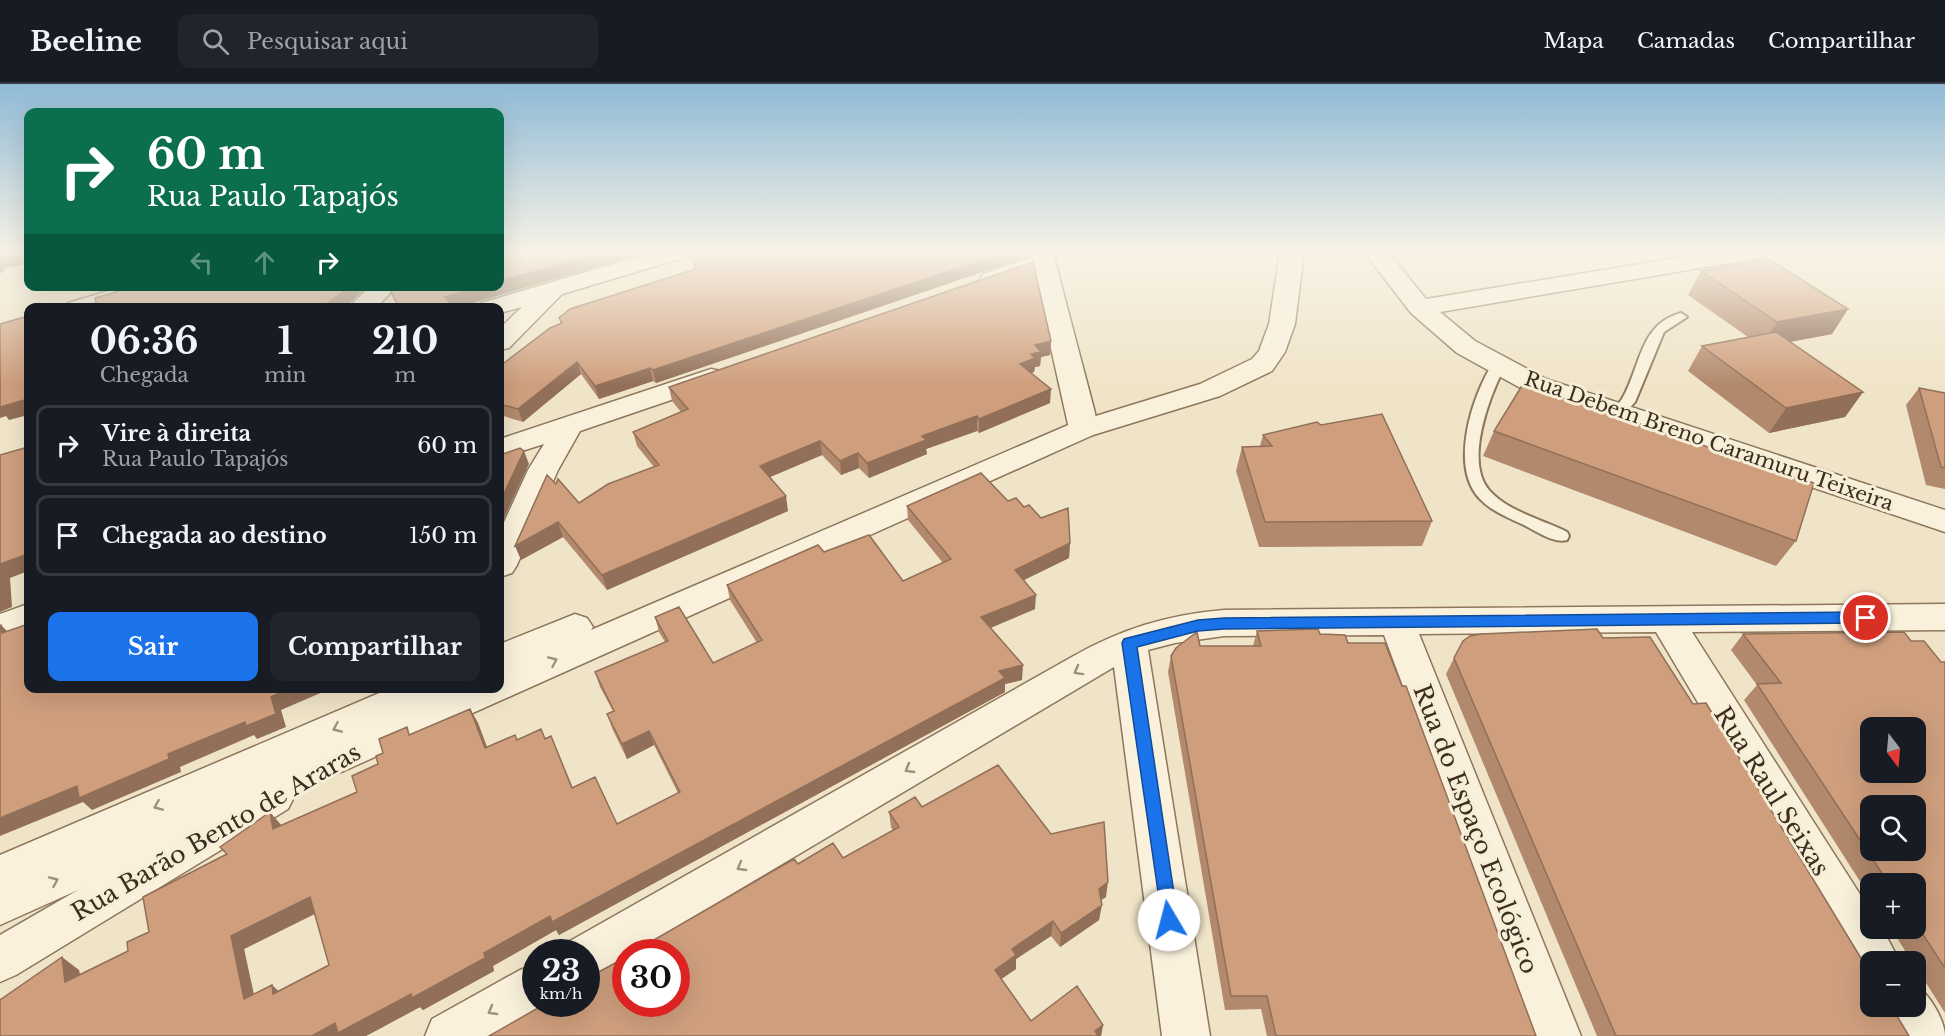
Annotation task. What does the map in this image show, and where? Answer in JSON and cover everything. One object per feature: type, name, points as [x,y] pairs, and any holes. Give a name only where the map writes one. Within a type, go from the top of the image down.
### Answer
[{"type":"street","points":[[95,303],[118,296]]},
{"type":"street","points":[[504,304],[529,296]]},
{"type":"street","points":[[504,338],[546,296]]},
{"type":"street","points":[[1053,296],[1082,421]]},
{"type":"street","points":[[504,657],[1082,421],[1136,413],[1210,390],[1262,365],[1272,352],[1282,324],[1286,296]]},
{"type":"street","name":"Rua Debem Breno Caramuru Teixeira","points":[[1411,296],[1420,308],[1466,347],[1536,385],[1945,521]]},
{"type":"street","points":[[1420,308],[1489,296]]},
{"type":"street","points":[[504,448],[738,367]]},
{"type":"street","points":[[504,683],[1082,421]]},
{"type":"street","points":[[504,556],[543,470],[569,426]]},
{"type":"street","points":[[0,628],[24,619]]},
{"type":"street","name":"Rua Raul Seixas","points":[[1666,620],[1871,951]]},
{"type":"street","points":[[600,948],[1129,643],[1198,625],[1396,621],[1941,622]]},
{"type":"street","name":"Rua do Espaço Ecológico","points":[[1396,621],[1557,1036]]},
{"type":"street","points":[[1129,643],[1186,1036]]},
{"type":"street","points":[[0,875],[414,693]]},
{"type":"street","name":"Rua Barão Bento de Araras","points":[[0,960],[116,889],[370,742],[418,693]]},
{"type":"street","points":[[0,904],[480,693]]},
{"type":"street","points":[[449,1036],[522,994]]},
{"type":"street","points":[[1913,1017],[1924,1036]]},
{"type":"lane","points":[[1617,413],[1628,402],[1658,330],[1670,321],[1681,317]]},
{"type":"lane","points":[[1498,366],[1479,411],[1473,436],[1476,484],[1493,501],[1561,536]]},
{"type":"building","points":[[337,296],[328,303],[96,303],[95,298]]},
{"type":"building","points":[[394,296],[447,296],[445,297],[449,303],[397,303]]},
{"type":"building","points":[[610,296],[873,296],[653,370],[650,368],[595,386],[577,362],[518,409],[504,405],[504,363],[550,328],[562,323],[559,318],[570,309]]},
{"type":"building","points":[[933,296],[1041,296],[1051,341],[1035,345],[1041,352],[1031,354],[1035,358],[1020,364],[1051,389],[979,419],[977,416],[922,436],[926,440],[867,463],[858,453],[840,461],[820,441],[760,466],[786,496],[602,575],[558,522],[515,546],[547,475],[556,484],[558,479],[579,503],[608,484],[659,465],[633,432],[688,409],[669,387]]},
{"type":"building","points":[[1739,296],[1828,296],[1848,309],[1777,322]]},
{"type":"building","points":[[24,317],[24,400],[0,407],[0,324]]},
{"type":"building","points":[[1776,332],[1863,392],[1786,408],[1702,346]]},
{"type":"building","points":[[1523,384],[1814,483],[1796,541],[1494,431]]},
{"type":"building","points":[[1919,388],[1945,393],[1945,468],[1941,467]]},
{"type":"building","points":[[1382,414],[1432,521],[1265,522],[1242,447],[1272,446],[1263,435],[1317,422],[1321,425]]},
{"type":"building","points":[[24,448],[24,555],[0,564],[0,455]]},
{"type":"building","points":[[520,448],[524,451],[504,494],[504,454]]},
{"type":"building","points":[[981,473],[1008,501],[1016,498],[1024,507],[1029,505],[1041,518],[1068,508],[1070,543],[1015,570],[1036,595],[981,617],[1023,665],[999,671],[1005,678],[552,922],[550,916],[484,953],[485,958],[412,998],[411,994],[338,1033],[335,1023],[312,1036],[0,1036],[0,1000],[62,957],[65,982],[128,951],[127,942],[149,932],[143,897],[227,854],[220,847],[270,812],[273,829],[357,792],[352,776],[378,764],[376,756],[383,753],[379,739],[407,727],[409,735],[470,709],[485,748],[515,735],[517,740],[541,729],[545,739],[551,736],[572,788],[595,777],[617,824],[680,792],[649,731],[622,744],[607,714],[614,711],[595,672],[668,641],[655,617],[679,607],[713,663],[762,640],[727,585],[818,545],[824,552],[869,535],[903,581],[951,559],[907,506]],"holes":[[[310,897],[329,965],[273,994],[272,985],[244,999],[231,936]]]},
{"type":"building","points":[[1,625],[2,633],[24,625],[24,693],[280,693],[271,697],[276,714],[246,726],[245,722],[168,754],[169,759],[79,798],[77,786],[0,818]]},
{"type":"building","points":[[1318,629],[1320,634],[1345,635],[1348,643],[1385,643],[1402,686],[1406,686],[1536,1036],[1276,1036],[1267,996],[1231,996],[1171,656],[1176,648],[1197,632],[1200,646],[1261,646],[1257,631]]},
{"type":"building","points":[[1597,629],[1603,638],[1650,637],[1693,704],[1706,703],[1860,957],[1860,1017],[1898,1017],[1909,1036],[1616,1036],[1454,658],[1463,641],[1470,636]]},
{"type":"building","points":[[1904,632],[1911,641],[1924,641],[1941,662],[1945,662],[1945,968],[1926,939],[1926,873],[1882,873],[1874,861],[1926,861],[1926,795],[1860,795],[1860,840],[1757,684],[1781,683],[1743,634]]},
{"type":"building","points":[[998,765],[1051,834],[1104,822],[1108,882],[1099,889],[1102,905],[1061,933],[1053,921],[1012,949],[1016,955],[995,970],[1031,1021],[1077,986],[1103,1025],[1095,1031],[1098,1036],[489,1036],[522,1017],[600,1017],[600,971],[612,965],[612,1017],[690,1017],[690,939],[656,939],[794,859],[798,864],[833,843],[843,858],[899,827],[889,812],[915,797],[922,807]]},
{"type":"route","points":[[1169,920],[1129,643],[1198,625],[1224,623],[1866,618]]}]
